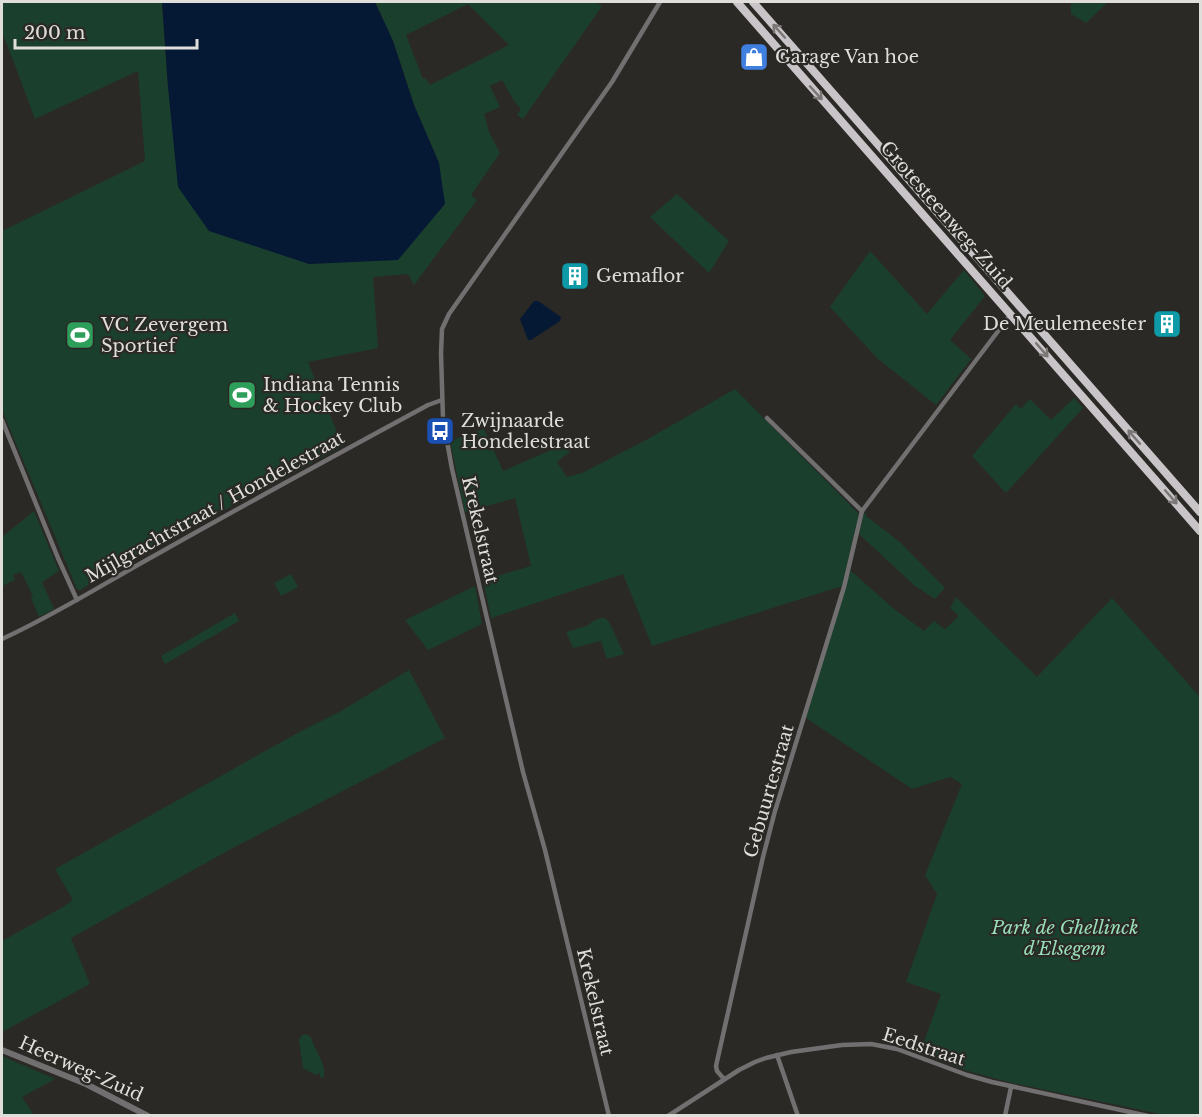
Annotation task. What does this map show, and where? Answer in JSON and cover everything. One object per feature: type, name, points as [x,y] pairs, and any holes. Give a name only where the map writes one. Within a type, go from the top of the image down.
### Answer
[{"type":"highway","name":"Grotesteenweg-Zuid","points":[[737,2],[1200,531]]},
{"type":"highway","name":"Grotesteenweg-Zuid","points":[[753,2],[1200,512]]},
{"type":"street","name":"Krekelstraat","points":[[609,1116],[545,850],[504,696],[452,469],[444,431],[442,329],[449,314],[612,82],[660,2]]},
{"type":"street","name":"Gebuurtestraat","points":[[724,1079],[716,1066],[763,857],[844,587],[862,511],[1011,314]]},
{"type":"street","name":"Mijlgrachtstraat / Hondelestraat","points":[[2,639],[37,623],[191,535],[428,405],[442,400]]},
{"type":"street","points":[[767,418],[862,511]]},
{"type":"street","points":[[2,420],[76,600]]},
{"type":"street","name":"Eedstraat","points":[[668,1116],[724,1079],[755,1062],[777,1055],[828,1046],[871,1044],[908,1052],[967,1075],[1011,1087],[1148,1116]]},
{"type":"street","name":"Heerweg-Zuid","points":[[2,1050],[86,1084],[148,1116]]},
{"type":"street","points":[[777,1055],[798,1116]]},
{"type":"street","points":[[1005,1116],[1011,1087]]},
{"type":"green space","points":[[2,2],[162,2],[168,87],[439,163],[414,105],[393,41],[375,2],[596,2],[602,6],[523,119],[517,115],[521,109],[502,80],[490,86],[500,107],[484,114],[489,132],[500,153],[471,195],[477,200],[414,285],[408,274],[373,277],[378,348],[308,362],[343,446],[80,590],[77,589],[2,410],[2,231],[145,161],[138,71],[35,119],[2,34]],"holes":[[[468,4],[509,45],[430,85],[426,78],[423,79],[406,35]]]},
{"type":"green space","points":[[1071,2],[1108,2],[1086,23],[1071,14]]},
{"type":"green space","points":[[677,194],[729,241],[709,273],[650,217]]},
{"type":"green space","points":[[870,251],[927,314],[964,270],[985,296],[950,340],[971,359],[936,405],[877,358],[830,307]]},
{"type":"green space","points":[[735,389],[859,514],[842,586],[652,646],[623,574],[491,618],[483,580],[531,566],[515,498],[465,512],[450,441],[484,429],[503,471],[558,447],[571,451],[557,462],[567,477],[582,473],[646,440]]},
{"type":"green space","points":[[1074,398],[1083,408],[1006,493],[972,456],[1016,404],[1021,409],[1030,399],[1051,420]]},
{"type":"green space","points":[[34,511],[59,571],[42,582],[54,609],[39,617],[31,598],[33,596],[21,572],[13,575],[15,580],[2,586],[2,537]]},
{"type":"green space","points":[[864,513],[900,542],[945,588],[935,599],[915,586],[859,534]]},
{"type":"green space","name":"Park de Ghellinck d'Elsegem","points":[[850,570],[894,609],[924,631],[934,621],[945,629],[959,616],[950,608],[956,597],[1037,677],[1112,598],[1200,697],[1200,1115],[1165,1115],[1012,1083],[968,1071],[920,1053],[941,994],[906,982],[937,894],[925,875],[962,784],[950,777],[912,789],[806,718]]},
{"type":"green space","points":[[291,574],[298,587],[281,596],[274,583]]},
{"type":"green space","points":[[475,586],[482,624],[428,650],[405,620]]},
{"type":"green space","points":[[235,613],[239,621],[165,664],[161,656]]},
{"type":"green space","points":[[600,618],[605,618],[609,622],[624,654],[607,659],[601,641],[573,648],[566,632],[589,625]]},
{"type":"green space","points":[[409,670],[445,738],[231,849],[71,938],[90,984],[2,1032],[2,941],[73,900],[55,869],[301,731],[341,711]]},
{"type":"green space","points":[[305,1034],[311,1037],[322,1061],[324,1076],[321,1078],[319,1073],[316,1075],[303,1068],[299,1040]]},
{"type":"green space","points":[[2,1056],[55,1079],[22,1097],[34,1115],[2,1115]]},
{"type":"water","points":[[162,2],[375,2],[393,41],[414,105],[439,163],[445,204],[398,260],[309,264],[209,231],[178,187]]},
{"type":"water","points":[[534,301],[538,301],[561,317],[560,321],[528,340],[520,319]]},
{"type":"place","name":"Garage Van hoe","points":[[754,57]]},
{"type":"place","name":"Gemaflor","points":[[575,276]]},
{"type":"place","name":"De Meulemeester","points":[[1167,324]]},
{"type":"place","name":"VC Zevergem Sportief","points":[[80,335]]},
{"type":"place","name":"Indiana Tennis & Hockey Club","points":[[242,395]]},
{"type":"place","name":"Zwijnaarde Hondelestraat","points":[[440,431]]}]
